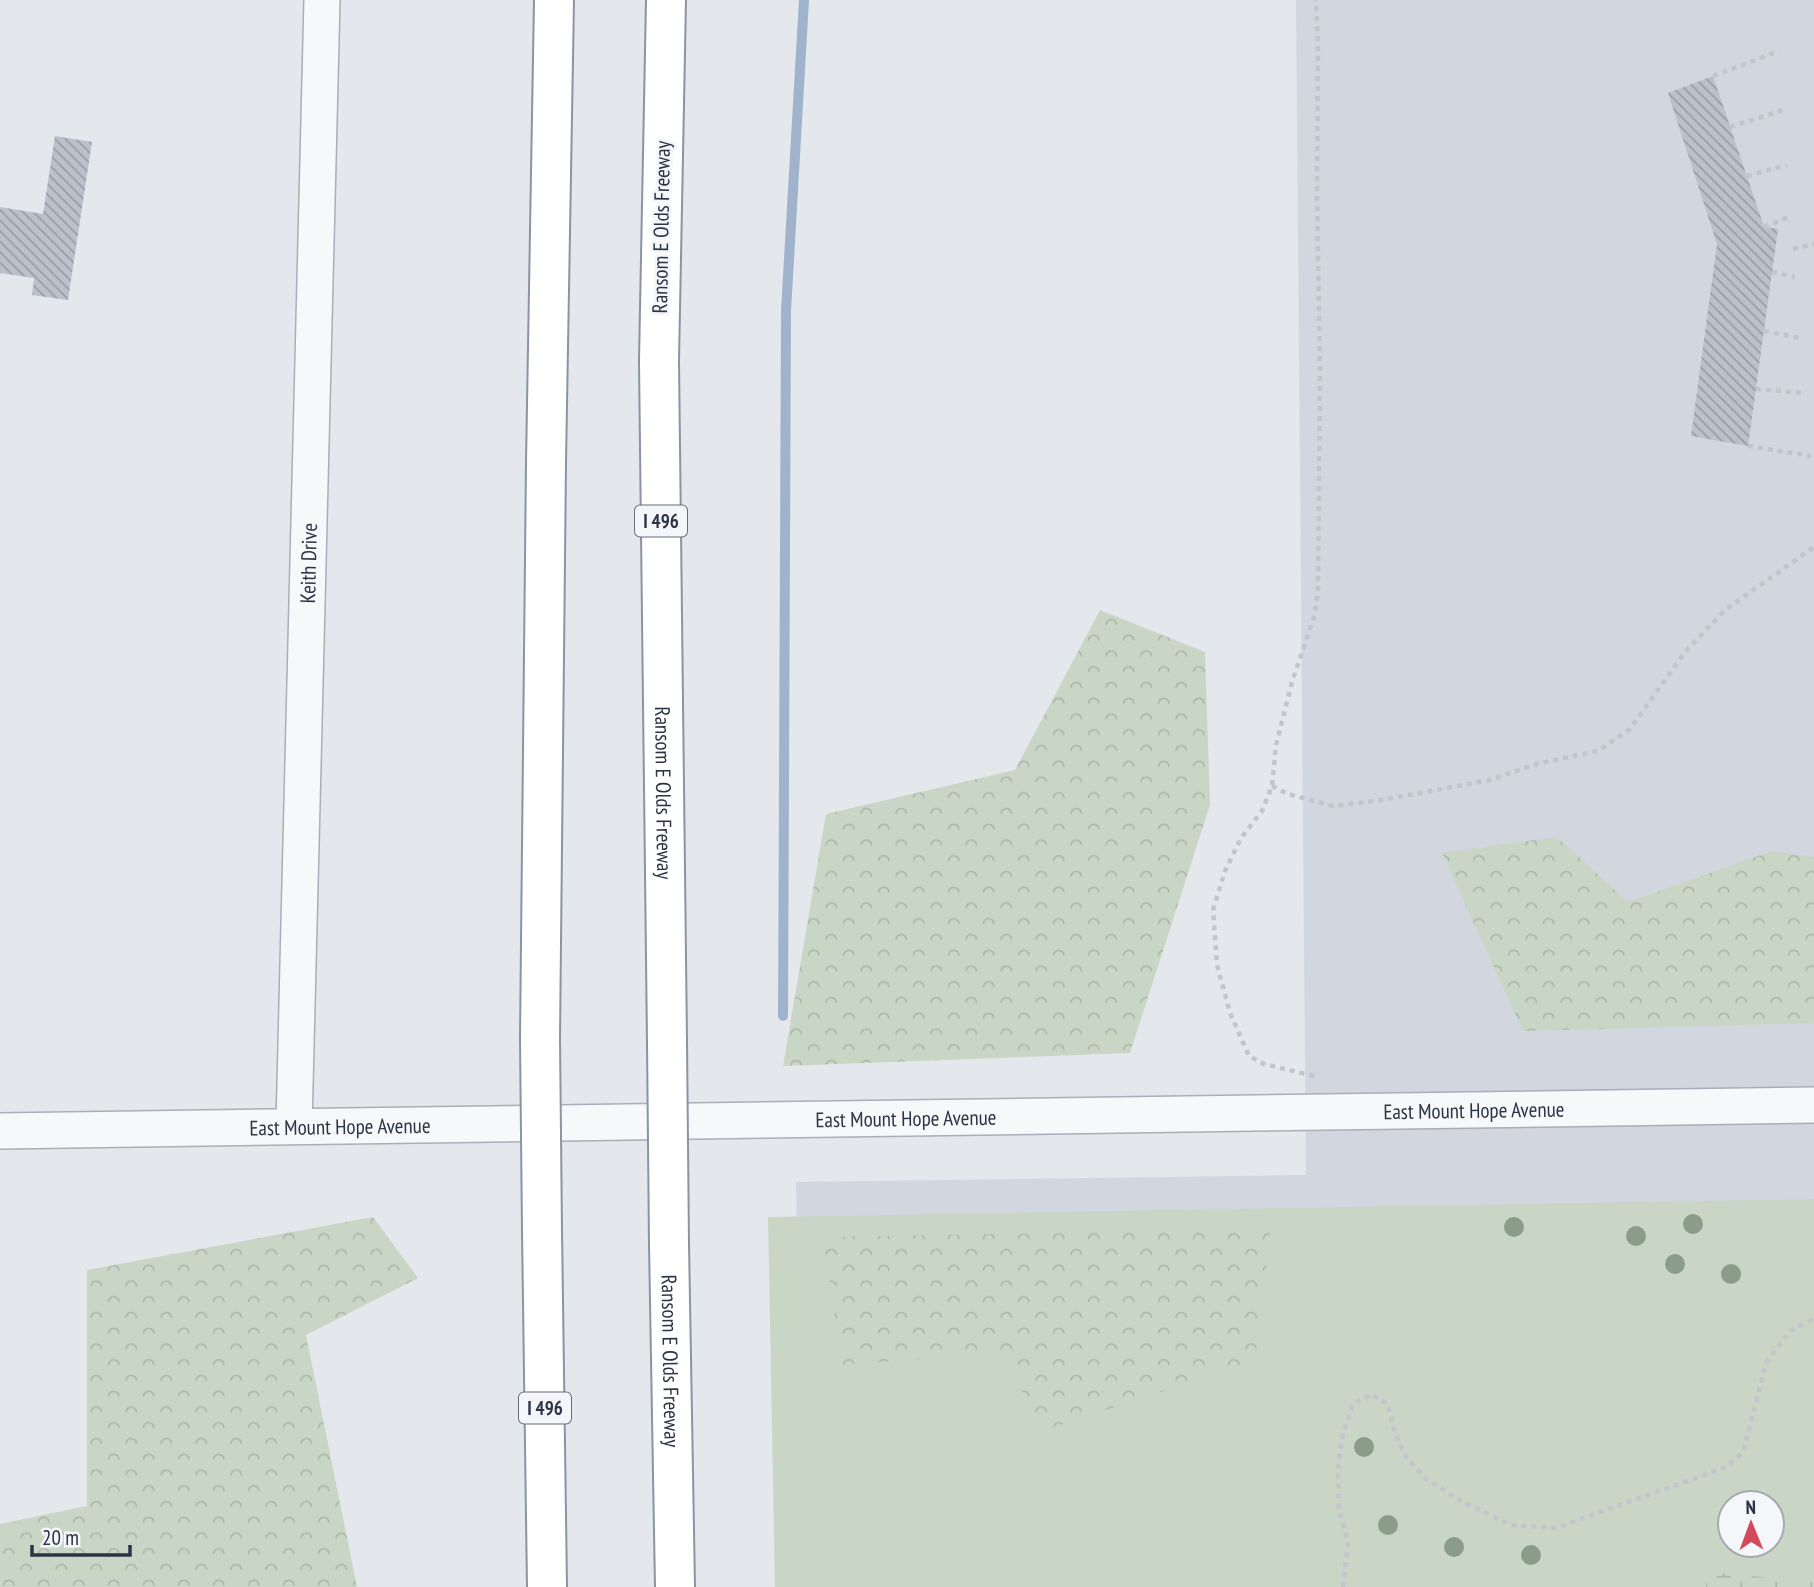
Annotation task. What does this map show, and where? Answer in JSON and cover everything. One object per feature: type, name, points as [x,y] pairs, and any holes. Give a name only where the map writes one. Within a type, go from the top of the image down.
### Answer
[{"type":"highway","name":"I 496","points":[[547,1587],[540,1038],[554,0]]},
{"type":"highway","name":"Ransom E Olds Freeway","points":[[666,0],[659,362],[675,1587]]},
{"type":"street","name":"Keith Drive","points":[[294,1125],[321,0]]},
{"type":"street","name":"East Mount Hope Avenue","points":[[0,1131],[1814,1105]]},
{"type":"path","points":[[1315,0],[1318,46],[1320,371],[1318,592],[1314,617],[1292,682],[1276,745],[1272,786],[1262,811],[1241,838],[1213,910],[1217,965],[1230,1013],[1249,1056],[1264,1064],[1316,1077]]},
{"type":"path","points":[[1713,76],[1779,51]]},
{"type":"path","points":[[1730,127],[1783,110]]},
{"type":"path","points":[[1746,176],[1787,165]]},
{"type":"path","points":[[1763,227],[1791,215]]},
{"type":"path","points":[[1793,249],[1814,244]]},
{"type":"path","points":[[1772,272],[1795,277]]},
{"type":"path","points":[[1764,331],[1800,338]]},
{"type":"path","points":[[1756,389],[1804,393]]},
{"type":"path","points":[[1748,446],[1811,456]]},
{"type":"path","points":[[1272,786],[1288,794],[1333,806],[1490,780],[1539,763],[1598,751],[1630,729],[1685,652],[1726,610],[1814,547]]},
{"type":"path","points":[[1343,1587],[1348,1542],[1339,1510],[1338,1463],[1343,1433],[1353,1404],[1371,1394],[1388,1404],[1393,1427],[1404,1454],[1425,1478],[1461,1501],[1511,1525],[1556,1528],[1726,1467],[1743,1452],[1766,1363],[1790,1331],[1814,1319]]},
{"type":"shaded area","points":[[1296,0],[1814,0],[1814,1587],[802,1587],[796,1182],[1306,1175]]},
{"type":"green space","points":[[1100,610],[1205,652],[1210,805],[1130,1053],[783,1066],[826,814],[1015,770]]},
{"type":"green space","points":[[1557,837],[1628,902],[1772,851],[1814,857],[1814,1023],[1523,1031],[1442,853]]},
{"type":"green space","points":[[1814,1199],[1814,1587],[775,1587],[768,1217]]},
{"type":"green space","points":[[373,1217],[418,1278],[306,1335],[357,1587],[0,1587],[0,1524],[87,1506],[87,1270]]},
{"type":"green space","points":[[1271,1229],[1255,1361],[1039,1432],[1006,1353],[842,1365],[823,1237]]},
{"type":"green space","points":[[1708,1572],[1814,1582],[1814,1587],[1706,1587]]},
{"type":"building","points":[[1713,76],[1764,227],[1778,229],[1748,446],[1691,436],[1717,244],[1668,93]]},
{"type":"building","points":[[55,136],[92,142],[68,300],[32,295],[34,278],[0,273],[0,207],[43,214]]},
{"type":"waterway","points":[[783,1016],[786,311],[804,0]]}]
